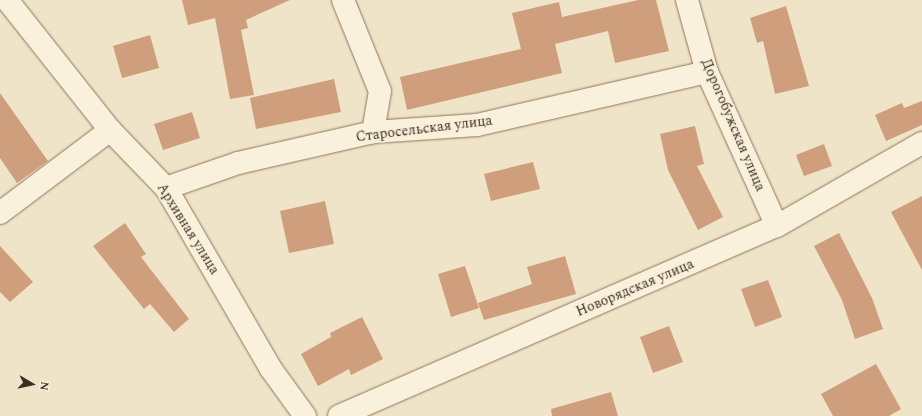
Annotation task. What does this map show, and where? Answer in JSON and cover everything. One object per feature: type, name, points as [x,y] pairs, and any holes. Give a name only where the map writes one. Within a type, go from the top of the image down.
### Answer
[{"type":"street","name":"Архивная улица","points":[[7,0],[110,130],[166,188],[271,369],[305,416]]},
{"type":"street","points":[[343,0],[380,91],[373,132]]},
{"type":"street","name":"Дорогобужская улица","points":[[687,0],[707,72],[777,226]]},
{"type":"street","name":"Старосельская улица","points":[[166,188],[238,163],[373,132],[477,125],[707,72]]},
{"type":"street","points":[[0,212],[110,130]]},
{"type":"street","name":"Новорядская улица","points":[[339,416],[777,226],[922,143]]},
{"type":"building","points":[[182,0],[290,0],[246,20],[248,28],[241,30],[254,95],[230,99],[215,18],[188,25]]},
{"type":"building","points":[[638,0],[656,0],[669,51],[615,63],[608,31],[555,44],[562,73],[407,110],[400,77],[521,49],[512,13],[559,2],[562,17]]},
{"type":"building","points":[[786,6],[809,86],[775,94],[763,41],[757,43],[750,18]]},
{"type":"building","points":[[150,35],[159,68],[122,78],[113,46]]},
{"type":"building","points":[[334,79],[341,112],[256,129],[250,98]]},
{"type":"building","points":[[0,93],[48,161],[17,183],[0,158]]},
{"type":"building","points":[[922,101],[922,125],[886,141],[875,115],[902,103],[904,108]]},
{"type":"building","points":[[192,112],[200,138],[163,150],[154,124]]},
{"type":"building","points":[[695,126],[704,164],[697,166],[723,217],[698,230],[668,170],[660,134]]},
{"type":"building","points":[[824,144],[832,166],[804,176],[796,155]]},
{"type":"building","points":[[533,162],[540,189],[491,201],[484,174]]},
{"type":"building","points":[[922,196],[922,270],[891,212]]},
{"type":"building","points":[[325,201],[334,244],[289,253],[280,211]]},
{"type":"building","points":[[125,223],[146,254],[141,257],[189,319],[174,332],[150,304],[144,309],[93,246]]},
{"type":"building","points":[[839,233],[872,298],[883,329],[855,339],[842,300],[814,246]]},
{"type":"building","points":[[0,246],[33,282],[10,302],[0,292]]},
{"type":"building","points":[[565,256],[576,294],[484,320],[478,303],[532,284],[527,267]]},
{"type":"building","points":[[465,266],[479,308],[451,317],[438,274]]},
{"type":"building","points":[[768,280],[782,317],[755,327],[741,289]]},
{"type":"building","points":[[362,317],[383,359],[351,375],[349,369],[318,386],[301,354],[331,337],[330,333]]},
{"type":"building","points":[[669,326],[683,362],[653,373],[640,337]]},
{"type":"building","points":[[876,364],[901,409],[889,416],[833,416],[821,394]]},
{"type":"building","points":[[611,392],[618,416],[552,416],[551,409]]}]
